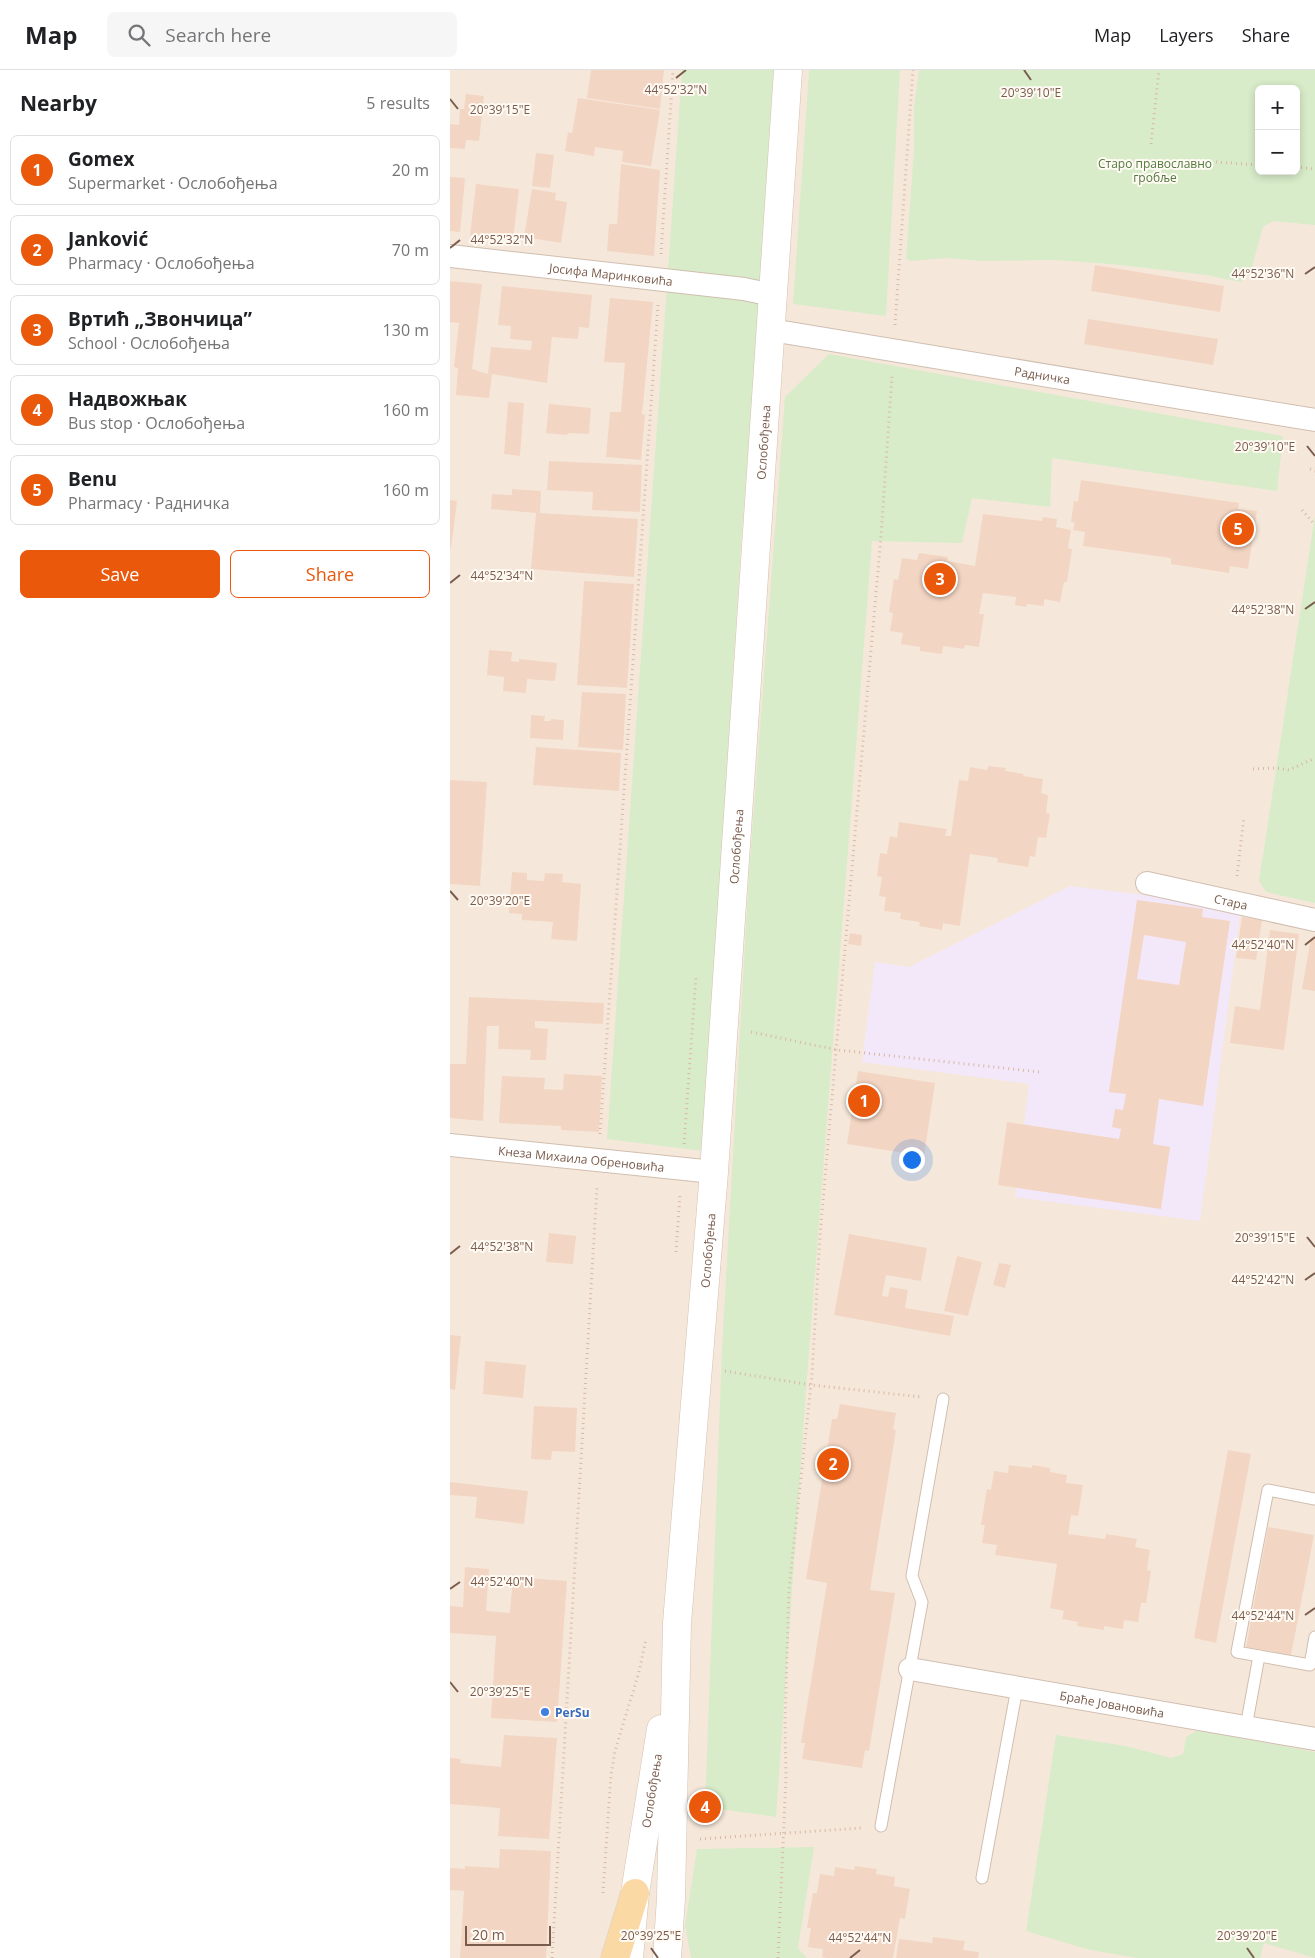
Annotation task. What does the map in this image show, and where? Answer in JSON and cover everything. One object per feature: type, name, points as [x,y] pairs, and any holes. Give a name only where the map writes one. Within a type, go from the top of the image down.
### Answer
[{"type":"main road","points":[[615,1958],[635,1893]]},
{"type":"street","name":"Ослобођења","points":[[667,1958],[671,1898],[677,1623],[714,1172],[788,70]]},
{"type":"street","name":"Јосифа Маринковића","points":[[450,256],[772,295]]},
{"type":"street","name":"Радничка","points":[[771,330],[1315,420]]},
{"type":"street","name":"Стара","points":[[1147,883],[1315,920]]},
{"type":"street","name":"Кнеза Михаила Обреновића","points":[[450,1145],[714,1172]]},
{"type":"street","name":"Ослобођења","points":[[629,1958],[635,1893],[677,1623]]},
{"type":"street","name":"Браће Јовановића","points":[[910,1670],[1315,1739]]},
{"type":"street","points":[[671,1898],[677,1958]]},
{"type":"lane","points":[[881,1826],[922,1602],[912,1576],[943,1399]]},
{"type":"lane","points":[[1315,1498],[1268,1490],[1237,1652],[1310,1665],[1315,1637]]},
{"type":"lane","points":[[1246,1727],[1259,1656]]},
{"type":"lane","points":[[982,1878],[1017,1688]]},
{"type":"path","points":[[552,1958],[598,1160],[673,70]]},
{"type":"path","points":[[778,1958],[786,1776],[785,1722],[789,1589],[811,1385],[820,1235],[838,1050],[881,536],[913,70]]},
{"type":"path","points":[[1151,144],[1159,70]]},
{"type":"path","points":[[1216,162],[1255,165]]},
{"type":"path","points":[[1300,167],[1315,169]]},
{"type":"path","points":[[1310,470],[1315,471]]},
{"type":"path","points":[[1302,510],[1315,525]]},
{"type":"path","points":[[1253,769],[1276,768],[1289,770],[1315,758]]},
{"type":"path","points":[[1234,902],[1244,817]]},
{"type":"path","points":[[676,1258],[696,973]]},
{"type":"path","points":[[724,1026],[838,1050],[1040,1072]]},
{"type":"path","points":[[698,1366],[811,1385],[943,1399]]},
{"type":"path","points":[[602,1900],[611,1775],[615,1751],[639,1672],[647,1632]]},
{"type":"path","points":[[672,1841],[881,1826]]},
{"type":"shaded area","points":[[450,70],[1315,70],[1315,1958],[450,1958]]},
{"type":"shaded area","points":[[1070,886],[1241,907],[1200,1221],[1015,1197],[1029,1084],[862,1062],[875,962],[909,967]]},
{"type":"green space","points":[[682,70],[777,70],[741,545],[703,1151],[607,1139]]},
{"type":"green space","points":[[809,70],[900,70],[886,316],[793,304]]},
{"type":"green space","name":"Старо православно гробље","points":[[919,70],[1315,70],[1315,225],[1273,221],[1263,227],[1250,274],[1240,282],[1207,275],[1111,264],[1054,260],[983,261],[946,258],[910,261],[906,258],[914,150],[914,108]]},
{"type":"green space","points":[[829,354],[1283,436],[1277,491],[1052,458],[1050,507],[972,498],[962,543],[872,541],[807,1378],[776,1817],[705,1807],[722,1348],[749,873],[785,397]]},
{"type":"green space","points":[[1315,515],[1315,903],[1266,892],[1259,881]]},
{"type":"green space","points":[[1198,1730],[1315,1752],[1315,1958],[1264,1943],[1260,1958],[1137,1958],[1090,1950],[1026,1931],[1056,1735],[1126,1746],[1171,1758],[1183,1754],[1186,1737]]},
{"type":"green space","points":[[814,1847],[798,1948],[807,1958],[691,1958],[685,1925],[697,1849]]},
{"type":"building","points":[[591,70],[664,70],[660,109],[587,98]]},
{"type":"building","points":[[466,94],[484,96],[479,141],[466,140],[465,149],[450,148],[450,124],[459,125],[460,109],[464,109]]},
{"type":"building","points":[[578,98],[660,110],[651,166],[622,162],[623,151],[595,147],[594,156],[565,151],[568,132],[572,133]]},
{"type":"building","points":[[536,153],[554,155],[550,188],[532,186]]},
{"type":"building","points":[[621,164],[660,170],[654,256],[607,251],[609,224],[617,224]]},
{"type":"building","points":[[450,177],[465,178],[460,232],[450,231]]},
{"type":"building","points":[[476,184],[519,189],[513,240],[470,235]]},
{"type":"building","points":[[532,189],[556,193],[555,200],[567,202],[561,243],[524,237]]},
{"type":"building","points":[[1095,265],[1224,286],[1220,312],[1091,291]]},
{"type":"building","points":[[450,281],[482,284],[472,369],[488,374],[491,347],[531,350],[532,341],[510,339],[511,326],[498,325],[502,286],[592,295],[589,328],[579,327],[578,339],[552,337],[547,383],[492,374],[489,398],[456,395],[458,368],[454,367],[459,323],[450,322]]},
{"type":"building","points":[[610,298],[653,302],[642,414],[645,415],[641,460],[606,457],[610,412],[621,412],[625,363],[604,362]]},
{"type":"building","points":[[1088,319],[1218,339],[1213,365],[1084,344]]},
{"type":"building","points":[[508,402],[524,403],[520,456],[504,454]]},
{"type":"building","points":[[549,404],[591,408],[589,434],[568,433],[567,435],[546,433]]},
{"type":"building","points":[[549,461],[642,465],[640,512],[592,510],[593,492],[547,490]]},
{"type":"building","points":[[1081,480],[1239,503],[1238,509],[1257,511],[1248,569],[1230,566],[1229,573],[1171,564],[1171,558],[1083,546],[1085,532],[1073,530],[1075,523],[1071,522],[1074,501],[1078,502]]},
{"type":"building","points":[[512,489],[541,491],[540,513],[638,519],[634,577],[531,569],[536,513],[491,509],[492,494],[512,495]]},
{"type":"building","points":[[450,500],[457,501],[451,548],[450,548]]},
{"type":"building","points":[[983,514],[1042,521],[1043,517],[1057,519],[1056,527],[1071,530],[1068,548],[1072,549],[1067,582],[1064,582],[1060,602],[1044,599],[1044,606],[1027,604],[1026,607],[1015,605],[1016,597],[983,593],[979,614],[984,614],[979,647],[965,645],[964,649],[943,646],[942,654],[920,651],[920,647],[901,644],[903,633],[890,631],[893,613],[889,612],[894,579],[898,580],[902,558],[917,560],[919,553],[948,557],[947,561],[975,566]]},
{"type":"building","points":[[584,581],[634,584],[627,688],[577,685]]},
{"type":"building","points":[[489,650],[512,652],[511,661],[519,662],[519,659],[557,663],[555,681],[527,679],[526,693],[503,691],[504,677],[487,675]]},
{"type":"building","points":[[582,692],[626,694],[623,750],[578,747]]},
{"type":"building","points":[[531,715],[545,716],[544,721],[550,721],[551,719],[564,720],[563,740],[530,738]]},
{"type":"building","points":[[536,747],[621,753],[619,791],[533,785]]},
{"type":"building","points":[[988,766],[1006,768],[1005,771],[1043,779],[1041,793],[1048,795],[1046,813],[1050,814],[1046,838],[1038,837],[1035,857],[1030,856],[1028,867],[997,862],[998,858],[970,854],[960,926],[943,923],[942,930],[919,926],[920,922],[900,919],[901,913],[884,911],[886,897],[879,896],[882,877],[877,876],[880,853],[887,854],[890,836],[897,838],[899,822],[947,829],[945,836],[951,836],[959,780],[968,781],[970,767],[987,770]]},
{"type":"building","points":[[450,780],[487,782],[480,886],[450,884]]},
{"type":"building","points":[[512,872],[527,873],[527,880],[544,881],[545,873],[563,874],[562,882],[581,884],[577,941],[551,939],[553,922],[522,920],[522,914],[509,913]]},
{"type":"building","points":[[1137,900],[1203,909],[1202,917],[1230,921],[1203,1106],[1159,1099],[1153,1144],[1170,1147],[1161,1209],[998,1185],[1007,1122],[1119,1139],[1121,1129],[1112,1127],[1115,1109],[1123,1110],[1126,1094],[1109,1092]],"holes":[[[1144,935],[1186,942],[1179,985],[1137,979]]]},
{"type":"building","points":[[1242,917],[1262,920],[1256,960],[1236,958]]},
{"type":"building","points":[[1270,930],[1299,934],[1284,1050],[1230,1043],[1235,1006],[1260,1010]]},
{"type":"building","points":[[850,933],[862,935],[861,946],[848,944]]},
{"type":"building","points":[[1311,938],[1315,938],[1315,991],[1302,989]]},
{"type":"building","points":[[469,997],[604,1003],[603,1024],[535,1021],[535,1028],[548,1029],[546,1060],[530,1060],[531,1050],[498,1049],[499,1026],[487,1026],[483,1121],[450,1118],[450,1064],[466,1064]]},
{"type":"building","points":[[858,1071],[935,1083],[924,1156],[847,1144]]},
{"type":"building","points":[[564,1074],[602,1076],[599,1132],[561,1130],[561,1126],[499,1123],[502,1076],[545,1078],[544,1089],[563,1090]]},
{"type":"building","points":[[549,1233],[576,1236],[573,1264],[546,1262]]},
{"type":"building","points":[[849,1234],[927,1248],[921,1281],[886,1275],[882,1296],[888,1297],[890,1287],[908,1290],[905,1308],[954,1316],[950,1336],[834,1315]]},
{"type":"building","points":[[957,1256],[982,1262],[968,1316],[944,1311]]},
{"type":"building","points":[[999,1263],[1011,1265],[1005,1288],[993,1285]]},
{"type":"building","points":[[450,1335],[461,1336],[455,1390],[450,1389]]},
{"type":"building","points":[[485,1361],[526,1365],[523,1398],[483,1394]]},
{"type":"building","points":[[840,1404],[896,1413],[893,1429],[896,1430],[870,1590],[895,1593],[869,1751],[865,1750],[862,1768],[802,1759],[805,1743],[801,1743],[827,1583],[806,1579],[832,1419],[837,1419]]},
{"type":"building","points":[[534,1406],[577,1408],[575,1452],[552,1451],[551,1460],[531,1459]]},
{"type":"building","points":[[1228,1450],[1251,1454],[1216,1643],[1194,1638]]},
{"type":"building","points":[[1009,1465],[1032,1468],[1032,1465],[1050,1468],[1050,1472],[1067,1475],[1066,1483],[1083,1485],[1078,1516],[1071,1515],[1068,1534],[1105,1539],[1106,1534],[1137,1539],[1135,1547],[1150,1550],[1147,1570],[1151,1571],[1146,1603],[1141,1603],[1138,1622],[1124,1620],[1123,1629],[1104,1626],[1104,1630],[1077,1626],[1078,1622],[1062,1619],[1064,1611],[1050,1608],[1057,1564],[995,1555],[997,1545],[982,1543],[985,1525],[981,1525],[987,1489],[991,1490],[994,1471],[1008,1473]]},
{"type":"building","points":[[450,1482],[528,1491],[524,1524],[475,1518],[477,1497],[450,1495]]},
{"type":"building","points":[[1268,1527],[1314,1535],[1291,1655],[1246,1647]]},
{"type":"building","points":[[465,1567],[489,1569],[486,1611],[510,1613],[513,1577],[567,1581],[557,1722],[491,1718],[496,1636],[450,1633],[450,1606],[463,1607]]},
{"type":"building","points":[[504,1735],[557,1738],[549,1839],[498,1836],[500,1808],[450,1804],[450,1758],[461,1759],[460,1763],[501,1767]]},
{"type":"building","points":[[500,1849],[551,1851],[546,1958],[460,1958],[464,1891],[450,1890],[450,1868],[465,1869],[465,1866],[499,1868]]},
{"type":"building","points":[[855,1866],[877,1869],[876,1874],[895,1877],[894,1886],[910,1889],[905,1919],[900,1918],[893,1958],[827,1958],[822,1957],[823,1949],[808,1947],[811,1928],[807,1928],[813,1893],[817,1893],[820,1874],[834,1876],[835,1867],[854,1870]]},
{"type":"building","points":[[933,1937],[965,1941],[963,1950],[979,1952],[978,1958],[896,1958],[899,1939],[932,1943]]},
{"type":"place","name":"Benu","points":[[1238,529]]},
{"type":"place","name":"Вртић „Звончица”","points":[[940,579]]},
{"type":"place","name":"Gomex","points":[[864,1101]]},
{"type":"place","name":"Janković","points":[[833,1464]]},
{"type":"place","name":"PerSu","points":[[545,1712]]},
{"type":"place","name":"Надвожњак","points":[[705,1807]]}]
